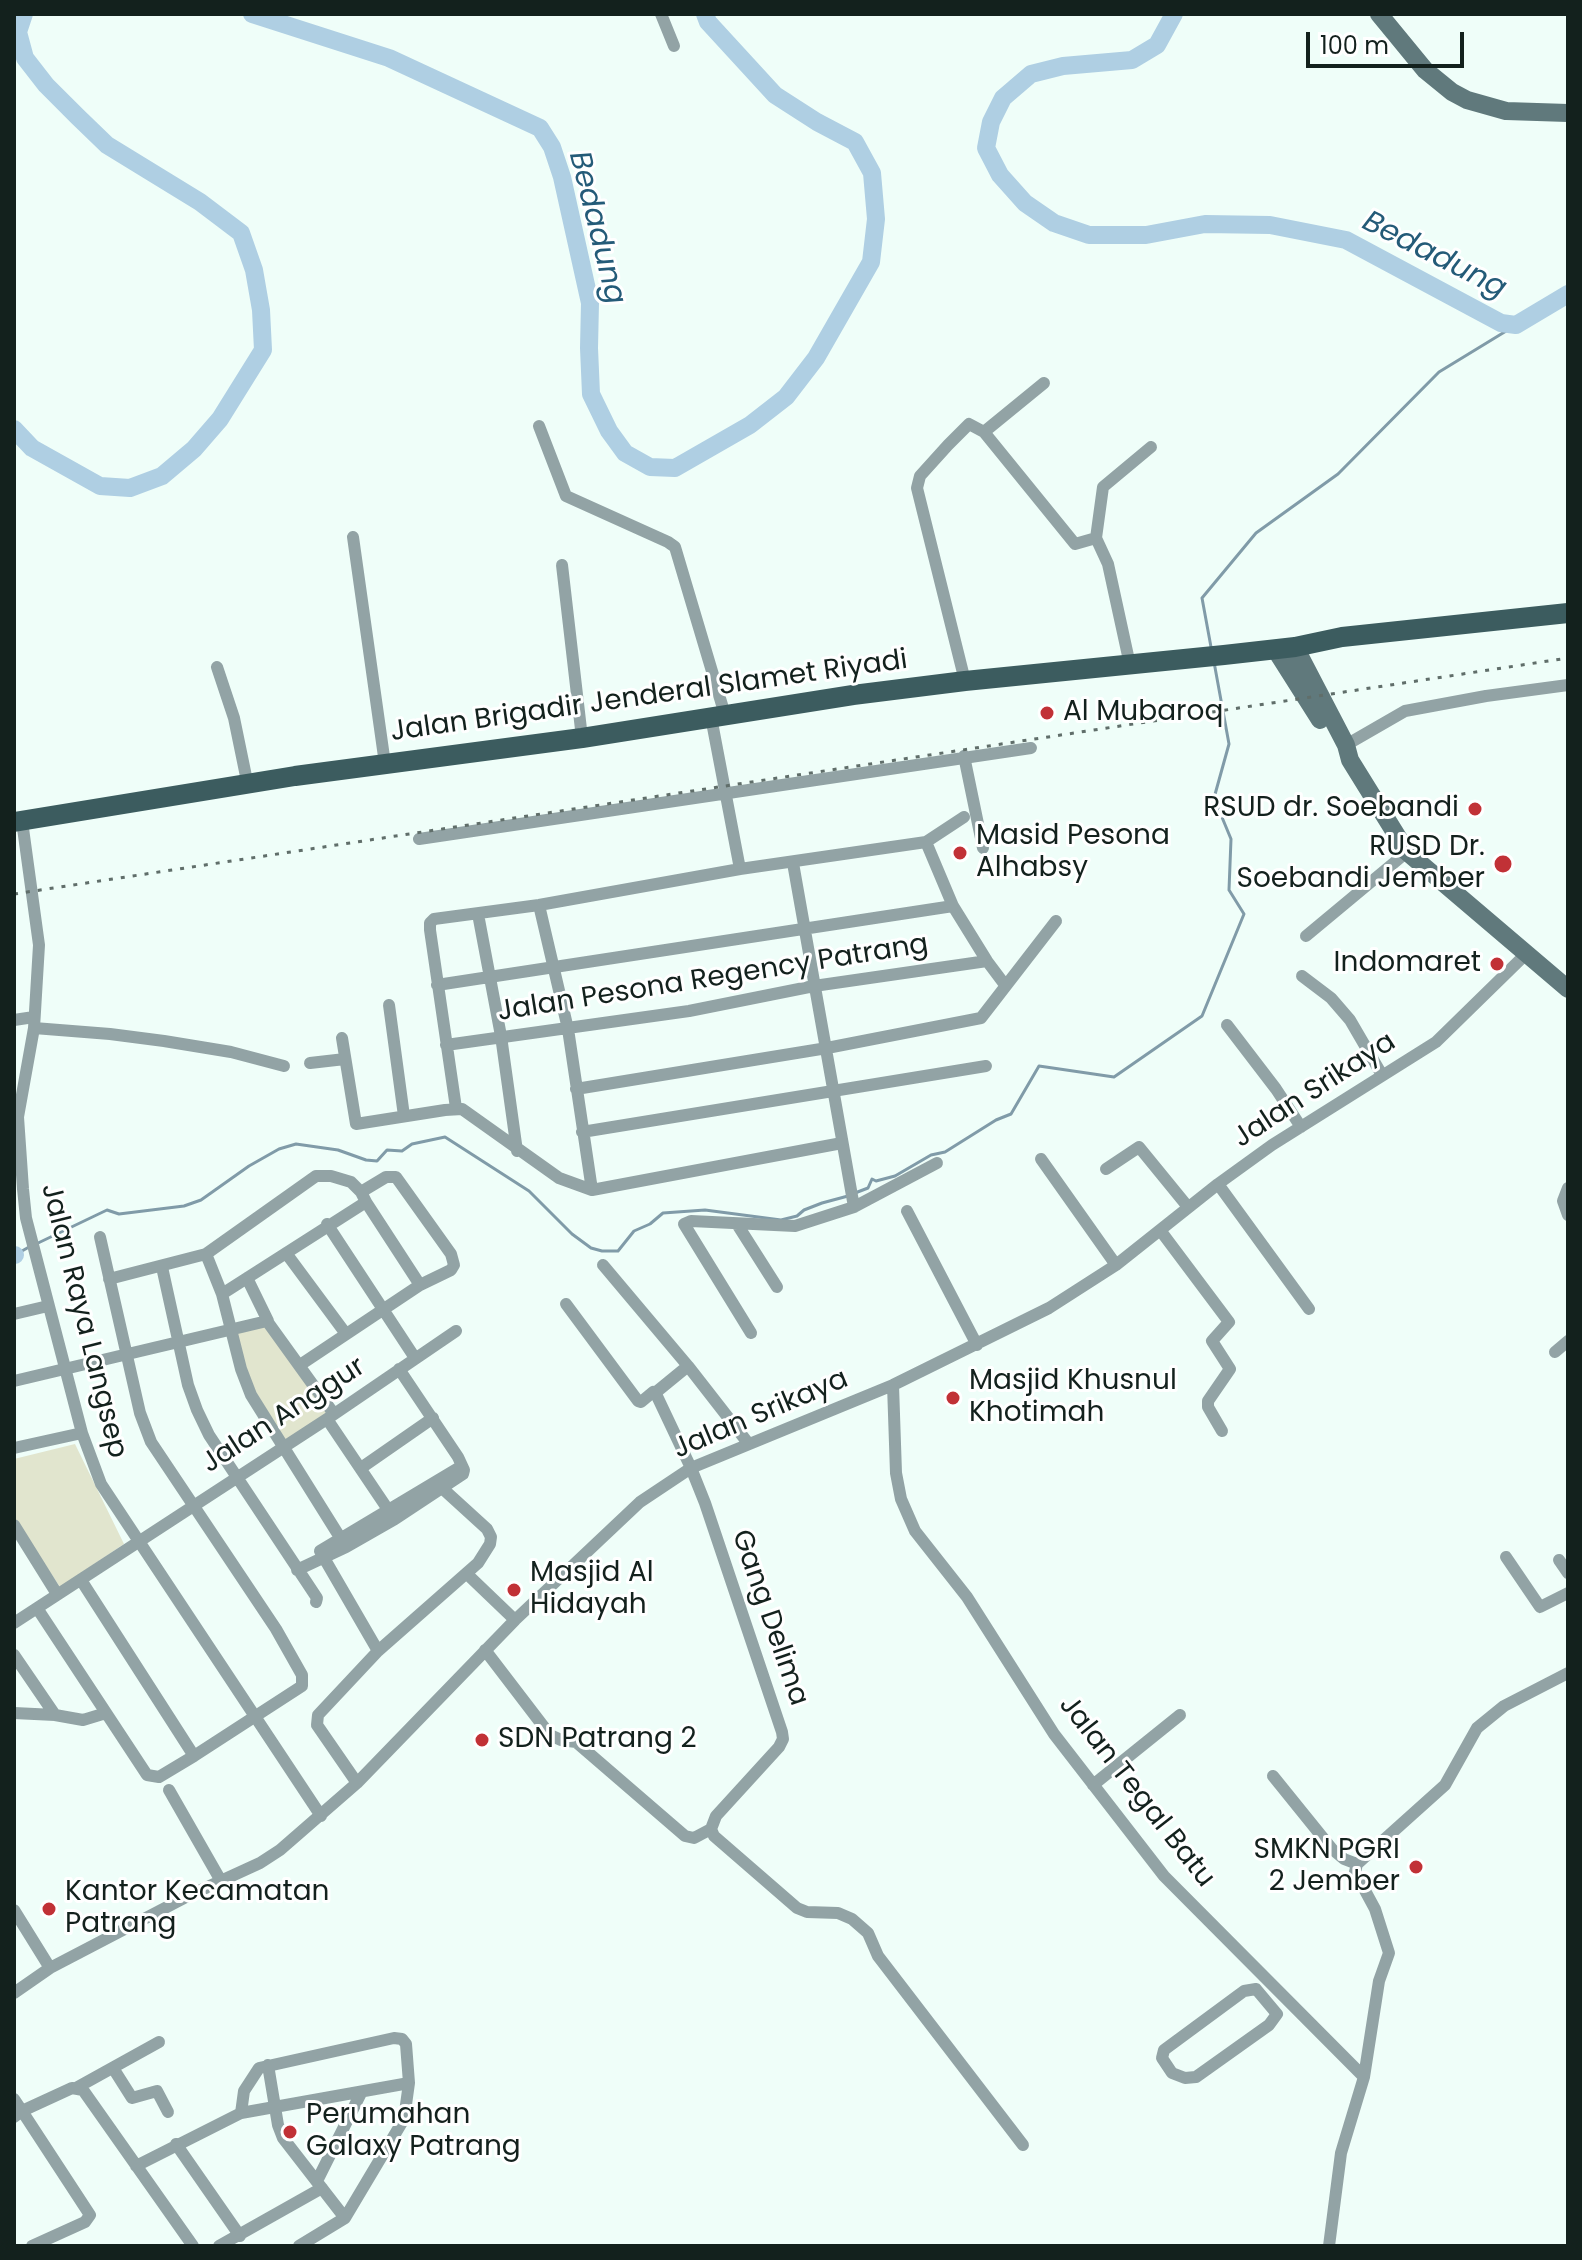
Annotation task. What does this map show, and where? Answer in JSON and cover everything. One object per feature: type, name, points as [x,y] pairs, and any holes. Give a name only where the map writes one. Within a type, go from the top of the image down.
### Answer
[{"type":"main road","points":[[1379,14],[1405,48],[1452,92],[1467,100],[1506,111],[1568,113]]},
{"type":"main road","name":"Jalan Brigadir Jenderal Slamet Riyadi","points":[[18,822],[295,776],[582,738],[965,681],[1224,655],[1286,648],[1342,637],[1568,613]]},
{"type":"main road","points":[[1286,648],[1407,852],[1568,989]]},
{"type":"street","points":[[661,14],[674,46]]},
{"type":"street","points":[[984,432],[1044,383]]},
{"type":"street","points":[[965,681],[917,483],[920,476],[971,424],[984,432],[1075,544],[1096,538]]},
{"type":"street","points":[[539,426],[566,496],[675,547],[718,716],[726,795],[740,869]]},
{"type":"street","points":[[1130,665],[1108,564],[1096,538],[1103,487],[1151,447]]},
{"type":"street","points":[[353,537],[385,764]]},
{"type":"street","points":[[562,565],[582,738]]},
{"type":"street","points":[[217,667],[234,718],[248,786]]},
{"type":"street","points":[[1348,753],[1405,711],[1568,685]]},
{"type":"street","points":[[419,839],[1031,748]]},
{"type":"street","points":[[964,756],[983,848]]},
{"type":"street","points":[[456,1108],[437,985],[431,921],[436,918],[539,905],[740,869],[926,842],[964,817]]},
{"type":"street","name":"Jalan Raya Langsep","points":[[18,822],[39,945],[34,1022],[16,1117],[19,1207],[28,1226],[82,1433],[101,1484],[321,1816]]},
{"type":"street","points":[[926,842],[953,906],[1005,985]]},
{"type":"street","points":[[1306,936],[1407,852]]},
{"type":"street","points":[[793,863],[852,1199]]},
{"type":"street","points":[[539,905],[568,1029],[592,1190]]},
{"type":"street","points":[[437,985],[953,906]]},
{"type":"street","points":[[478,914],[501,1036],[517,1151]]},
{"type":"street","points":[[576,1089],[827,1048],[981,1018],[1056,921]]},
{"type":"street","name":"Jalan Srikaya","points":[[14,1993],[50,1968],[280,1850],[357,1783],[515,1620],[640,1502],[691,1468],[893,1385],[1049,1308],[1116,1265],[1218,1184],[1301,1127],[1436,1042],[1526,954]]},
{"type":"street","name":"Jalan Pesona Regency Patrang","points":[[446,1045],[689,1011],[814,986],[987,961]]},
{"type":"street","points":[[1302,976],[1331,998],[1350,1020],[1382,1075]]},
{"type":"street","points":[[389,1005],[404,1116]]},
{"type":"street","points":[[14,1020],[231,1052],[284,1066]]},
{"type":"street","points":[[1227,1025],[1301,1127]]},
{"type":"street","points":[[342,1038],[356,1124],[456,1108],[480,1120],[517,1151],[559,1178],[592,1190],[842,1143]]},
{"type":"street","points":[[310,1063],[345,1059]]},
{"type":"street","points":[[582,1132],[986,1066]]},
{"type":"street","points":[[1106,1169],[1139,1147],[1188,1207]]},
{"type":"street","points":[[1041,1159],[1116,1265]]},
{"type":"street","points":[[751,1333],[684,1224],[691,1221],[790,1227],[937,1163]]},
{"type":"street","points":[[109,1279],[206,1254],[316,1176],[331,1176],[346,1180],[364,1197],[420,1285]]},
{"type":"street","points":[[222,1294],[327,1224],[386,1177],[396,1177],[451,1254],[454,1263],[451,1270],[420,1285],[300,1365]]},
{"type":"street","points":[[1218,1184],[1309,1309]]},
{"type":"street","points":[[1568,1188],[1563,1201],[1568,1215]]},
{"type":"street","points":[[907,1211],[977,1345]]},
{"type":"street","points":[[327,1224],[415,1358]]},
{"type":"street","points":[[737,1224],[777,1287]]},
{"type":"street","points":[[1160,1230],[1229,1322],[1212,1341],[1230,1369],[1208,1401],[1208,1407],[1222,1431]]},
{"type":"street","points":[[37,1608],[147,1775],[159,1777],[254,1718],[302,1686],[304,1681],[276,1629],[151,1442],[140,1413],[100,1237]]},
{"type":"street","points":[[286,1253],[346,1334]]},
{"type":"street","points":[[206,1254],[222,1294],[251,1395],[344,1543]]},
{"type":"street","points":[[603,1265],[748,1443]]},
{"type":"street","points":[[162,1267],[188,1385],[197,1410],[209,1435],[317,1598],[316,1602]]},
{"type":"street","points":[[247,1278],[268,1321],[300,1365],[392,1515]]},
{"type":"street","points":[[566,1304],[638,1401],[655,1393],[688,1366]]},
{"type":"street","points":[[14,1314],[48,1306]]},
{"type":"street","points":[[14,1381],[268,1321]]},
{"type":"street","name":"Jalan Anggur","points":[[14,1623],[456,1331]]},
{"type":"street","points":[[1555,1352],[1568,1341]]},
{"type":"street","points":[[297,1570],[323,1558],[462,1476],[462,1466],[399,1369]]},
{"type":"street","name":"Jalan Tegal Batu","points":[[893,1385],[896,1473],[908,1519],[967,1597],[1054,1734],[1164,1876],[1364,2077]]},
{"type":"street","points":[[655,1393],[691,1468]]},
{"type":"street","points":[[361,1468],[433,1418]]},
{"type":"street","points":[[14,1448],[82,1433]]},
{"type":"street","points":[[392,1515],[462,1466]]},
{"type":"street","name":"Gang Delima","points":[[691,1468],[783,1736],[779,1747],[716,1816],[711,1829]]},
{"type":"street","points":[[357,1783],[316,1720],[378,1651],[467,1574],[490,1544],[491,1534],[442,1488]]},
{"type":"street","points":[[14,1525],[57,1594]]},
{"type":"street","points":[[1506,1557],[1540,1607],[1568,1593]]},
{"type":"street","points":[[323,1558],[378,1651]]},
{"type":"street","points":[[1559,1560],[1568,1573]]},
{"type":"street","points":[[467,1574],[515,1620]]},
{"type":"street","points":[[81,1580],[194,1756]]},
{"type":"street","points":[[485,1650],[550,1735],[576,1742],[685,1836],[694,1838],[711,1829],[714,1836],[797,1908],[807,1912],[838,1913],[852,1919],[868,1933],[878,1956],[1023,2145]]},
{"type":"street","points":[[14,1655],[55,1715]]},
{"type":"street","points":[[1329,2246],[1341,2153],[1364,2077],[1379,1981],[1389,1953],[1375,1909],[1355,1872],[1357,1864],[1445,1785],[1477,1728],[1504,1706],[1568,1673]]},
{"type":"street","points":[[14,1713],[85,1720],[106,1713]]},
{"type":"street","points":[[1093,1785],[1180,1715]]},
{"type":"street","points":[[1273,1776],[1332,1849],[1344,1859],[1357,1864]]},
{"type":"street","points":[[169,1790],[221,1881]]},
{"type":"street","points":[[14,1910],[50,1968]]},
{"type":"street","points":[[1256,1989],[1268,2004],[1277,2014],[1269,2025],[1196,2077],[1179,2077],[1165,2064],[1162,2058],[1164,2050],[1244,1991],[1256,1989]]},
{"type":"street","points":[[1268,2004],[1281,1992]]},
{"type":"street","points":[[241,2113],[244,2091],[259,2068],[394,2038],[402,2039],[406,2044],[409,2083],[404,2119],[345,2218],[299,2246]]},
{"type":"street","points":[[18,2114],[76,2088],[159,2042]]},
{"type":"street","points":[[268,2065],[283,2138],[345,2218]]},
{"type":"street","points":[[113,2068],[132,2098],[157,2091],[168,2112]]},
{"type":"street","points":[[136,2166],[241,2113],[409,2083]]},
{"type":"street","points":[[76,2088],[83,2090],[193,2246]]},
{"type":"street","points":[[219,2246],[240,2236],[319,2184],[361,2093]]},
{"type":"street","points":[[14,2099],[18,2114],[90,2215],[85,2222],[32,2246]]},
{"type":"street","points":[[176,2144],[240,2236]]},
{"type":"green space","points":[[269,1322],[333,1413],[282,1447],[251,1394],[231,1329]]},
{"type":"green space","points":[[75,1444],[124,1544],[60,1587],[14,1518],[14,1459]]},
{"type":"waterway","name":"Bedadung","points":[[14,429],[32,448],[100,486],[130,488],[162,476],[194,449],[220,419],[263,350],[261,310],[254,270],[241,233],[200,202],[107,145],[46,85],[25,58],[18,32],[24,14]]},
{"type":"waterway","name":"Bedadung","points":[[252,14],[389,58],[540,128],[552,147],[562,177],[590,303],[591,394],[609,431],[625,453],[650,467],[675,468],[750,425],[786,397],[816,358],[871,262],[876,219],[872,173],[855,142],[775,95],[708,22],[705,14]]},
{"type":"waterway","name":"Bedadung","points":[[1174,14],[1157,45],[1132,60],[1063,66],[1031,74],[1003,98],[991,122],[986,148],[1000,175],[1025,203],[1054,223],[1089,235],[1146,235],[1205,224],[1270,225],[1346,240],[1501,323],[1516,325],[1568,294]]},
{"type":"waterway","points":[[1211,647],[1202,598],[1256,533],[1338,474],[1439,372],[1516,325]]},
{"type":"waterway","points":[[855,1193],[868,1188],[872,1179],[876,1181],[895,1176],[931,1155],[945,1152],[1011,1114],[1039,1066],[1114,1077],[1202,1016],[1244,914],[1229,890],[1231,839],[1214,798],[1229,744],[1214,662]]},
{"type":"waterway","points":[[36,1244],[107,1210],[119,1214],[184,1206],[201,1200],[249,1166],[279,1149],[296,1144],[338,1150],[377,1161],[387,1150],[402,1151],[412,1144],[445,1137],[529,1191],[572,1234],[591,1248],[602,1251],[618,1251],[634,1231],[650,1224],[663,1213],[705,1210],[781,1220],[848,1196]]},
{"type":"waterway","points":[[15,1255],[29,1247]]},
{"type":"railway","points":[[14,894],[1568,658]]},
{"type":"place","name":"Al Mubaroq","points":[[1047,713]]},
{"type":"place","name":"RSUD dr. Soebandi","points":[[1475,809]]},
{"type":"place","name":"Masid Pesona Alhabsy","points":[[960,853]]},
{"type":"place","name":"RUSD Dr. Soebandi Jember","points":[[1503,864]]},
{"type":"place","name":"Indomaret","points":[[1497,964]]},
{"type":"place","name":"Masjid Khusnul Khotimah","points":[[953,1398]]},
{"type":"place","name":"Masjid Al Hidayah","points":[[514,1590]]},
{"type":"place","name":"SDN Patrang 2","points":[[482,1740]]},
{"type":"place","name":"SMKN PGRI 2 Jember","points":[[1416,1867]]},
{"type":"place","name":"Kantor Kecamatan Patrang","points":[[49,1909]]},
{"type":"place","name":"Perumahan Galaxy Patrang","points":[[290,2132]]}]
